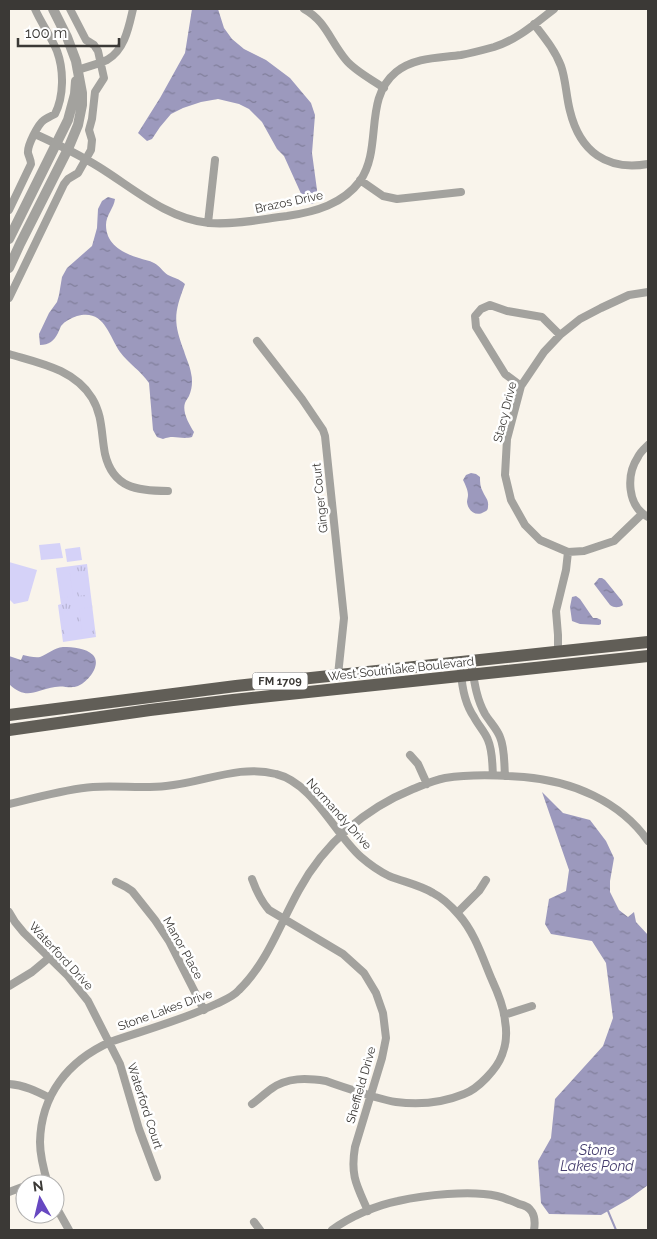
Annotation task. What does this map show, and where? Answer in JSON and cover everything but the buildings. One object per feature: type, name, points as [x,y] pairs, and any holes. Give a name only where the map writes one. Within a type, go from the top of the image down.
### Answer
[{"type":"main road","name":"West Southlake Boulevard","points":[[9,716],[208,689],[648,642]]},
{"type":"main road","name":"West Southlake Boulevard","points":[[9,730],[178,707],[648,656]]},
{"type":"street","points":[[9,210],[32,164],[28,151],[35,134],[44,120],[55,114],[60,98],[62,72],[57,52],[35,9]]},
{"type":"street","points":[[9,268],[68,149],[78,125],[82,105],[82,93],[76,62],[67,37],[53,9]]},
{"type":"street","points":[[9,298],[64,184],[68,179],[78,174],[92,146],[89,130],[95,92],[104,78],[98,51],[94,45],[86,40],[70,9]]},
{"type":"street","points":[[77,70],[101,62],[114,55],[124,40],[133,9]]},
{"type":"street","points":[[304,9],[322,23],[352,66],[384,88]]},
{"type":"street","name":"Brazos Drive","points":[[35,134],[86,159],[149,200],[182,217],[208,223],[247,222],[298,214],[327,206],[343,198],[360,180],[370,157],[376,107],[384,88],[397,71],[427,58],[462,54],[496,47],[519,35],[554,9]]},
{"type":"street","points":[[534,24],[551,46],[561,66],[573,122],[588,148],[602,159],[611,163],[633,166],[648,164]]},
{"type":"street","points":[[9,239],[68,120],[75,94],[77,70]]},
{"type":"street","points":[[208,223],[215,160]]},
{"type":"street","points":[[360,180],[383,196],[397,199],[461,192]]},
{"type":"street","name":"Stacy Drive","points":[[568,552],[540,540],[525,526],[511,500],[505,475],[507,439],[521,386],[544,352],[560,335],[580,319],[630,295],[648,292]]},
{"type":"street","points":[[521,386],[504,374],[476,327],[475,316],[481,309],[490,306],[542,318],[560,335]]},
{"type":"street","name":"Ginger Court","points":[[257,341],[302,399],[325,436],[344,618],[338,675]]},
{"type":"street","points":[[9,354],[51,366],[80,384],[92,397],[99,412],[105,454],[114,474],[132,487],[151,491],[168,491]]},
{"type":"street","points":[[558,652],[556,611],[566,570],[568,552],[584,551],[614,541],[645,515],[634,501],[630,486],[631,471],[638,456],[648,445]]},
{"type":"street","points":[[466,662],[467,675],[464,695],[468,706],[490,744],[493,776]]},
{"type":"street","points":[[466,662],[467,675],[486,715],[500,736],[504,748],[505,776]]},
{"type":"street","points":[[410,755],[418,764],[426,784]]},
{"type":"street","name":"Normandy Drive","points":[[9,804],[90,787],[168,786],[257,770],[278,774],[300,787],[322,809],[354,851],[378,870],[432,891],[461,917],[474,939],[496,990],[506,1020],[506,1039],[502,1056],[484,1081],[473,1090],[464,1094],[422,1104],[393,1102],[314,1079],[296,1079],[278,1085],[252,1104]]},
{"type":"street","name":"Stone Lakes Drive","points":[[45,1174],[40,1142],[44,1116],[50,1098],[60,1080],[77,1062],[110,1042],[204,1010],[231,997],[257,969],[298,890],[312,868],[329,847],[341,834],[366,814],[395,796],[444,778],[505,776],[534,778],[578,788],[603,799],[637,827],[648,841]]},
{"type":"street","name":"Sheffield Drive","points":[[252,879],[256,891],[269,910],[343,954],[364,973],[376,992],[383,1013],[386,1038],[352,1161],[353,1174],[368,1211]]},
{"type":"street","points":[[457,913],[479,891],[486,880]]},
{"type":"street","name":"Manor Place","points":[[116,882],[132,891],[155,920],[169,941],[204,1010]]},
{"type":"street","name":"Waterford Drive","points":[[9,912],[24,933],[68,976],[88,1001],[110,1042]]},
{"type":"street","points":[[9,986],[32,972],[50,957]]},
{"type":"street","points":[[504,1015],[532,1006]]},
{"type":"street","name":"Waterford Court","points":[[110,1042],[120,1064],[139,1129],[158,1177]]},
{"type":"street","points":[[9,1084],[30,1088],[50,1098]]},
{"type":"street","points":[[332,1230],[368,1211],[397,1201],[451,1194],[483,1194],[508,1199],[527,1207],[531,1210],[533,1216],[534,1230]]},
{"type":"street","points":[[254,1222],[260,1230]]},
{"type":"green space","points":[[60,543],[63,558],[41,560],[39,545]]},
{"type":"green space","points":[[80,547],[82,560],[67,562],[65,549]]},
{"type":"green space","points":[[9,562],[37,570],[28,601],[14,604],[9,599]]},
{"type":"green space","points":[[87,564],[96,637],[63,642],[58,605],[61,604],[56,568]]},
{"type":"green space","points":[[86,571],[90,594],[79,596],[75,572]]},
{"type":"green space","points":[[70,573],[73,596],[62,598],[59,574]]},
{"type":"green space","points":[[90,607],[93,631],[82,632],[79,609]]},
{"type":"green space","points":[[73,609],[77,633],[65,635],[62,611]]},
{"type":"water","points":[[192,9],[218,9],[224,28],[232,39],[244,49],[266,60],[290,78],[311,103],[315,115],[312,153],[317,190],[315,203],[310,204],[303,198],[284,156],[277,149],[262,122],[249,109],[239,104],[218,99],[201,102],[171,114],[152,139],[147,141],[138,133],[185,53]]},
{"type":"water","points":[[108,197],[115,199],[106,225],[109,237],[116,247],[154,263],[168,275],[185,284],[176,318],[180,341],[192,376],[191,391],[185,402],[184,410],[194,432],[192,437],[163,439],[157,437],[153,430],[149,383],[120,352],[104,325],[93,316],[77,316],[66,321],[53,340],[40,345],[39,334],[49,313],[57,302],[62,277],[67,268],[92,246],[97,228],[98,209],[102,201]]},
{"type":"water","points":[[471,473],[480,477],[481,488],[488,502],[487,510],[478,514],[469,508],[467,502],[468,493],[463,480],[466,475]]},
{"type":"water","points":[[599,578],[605,580],[622,601],[623,605],[613,607],[610,605],[594,584]]},
{"type":"water","points":[[576,596],[593,618],[601,620],[601,624],[580,624],[572,621],[570,607],[572,597]]},
{"type":"water","points":[[63,647],[83,649],[93,655],[96,664],[95,668],[90,677],[82,684],[75,687],[48,688],[26,693],[15,689],[9,684],[9,656],[21,660],[23,655],[40,657]]},
{"type":"water","name":"Stone Lakes Pond","points":[[542,792],[563,813],[590,820],[606,841],[614,858],[610,892],[619,910],[628,917],[634,912],[636,922],[648,935],[648,1185],[629,1199],[601,1215],[549,1214],[541,1203],[538,1161],[551,1138],[555,1099],[603,1046],[613,1018],[606,963],[592,941],[551,934],[545,924],[549,899],[566,891],[569,870]]},
{"type":"waterway","points":[[608,1211],[616,1230]]}]
